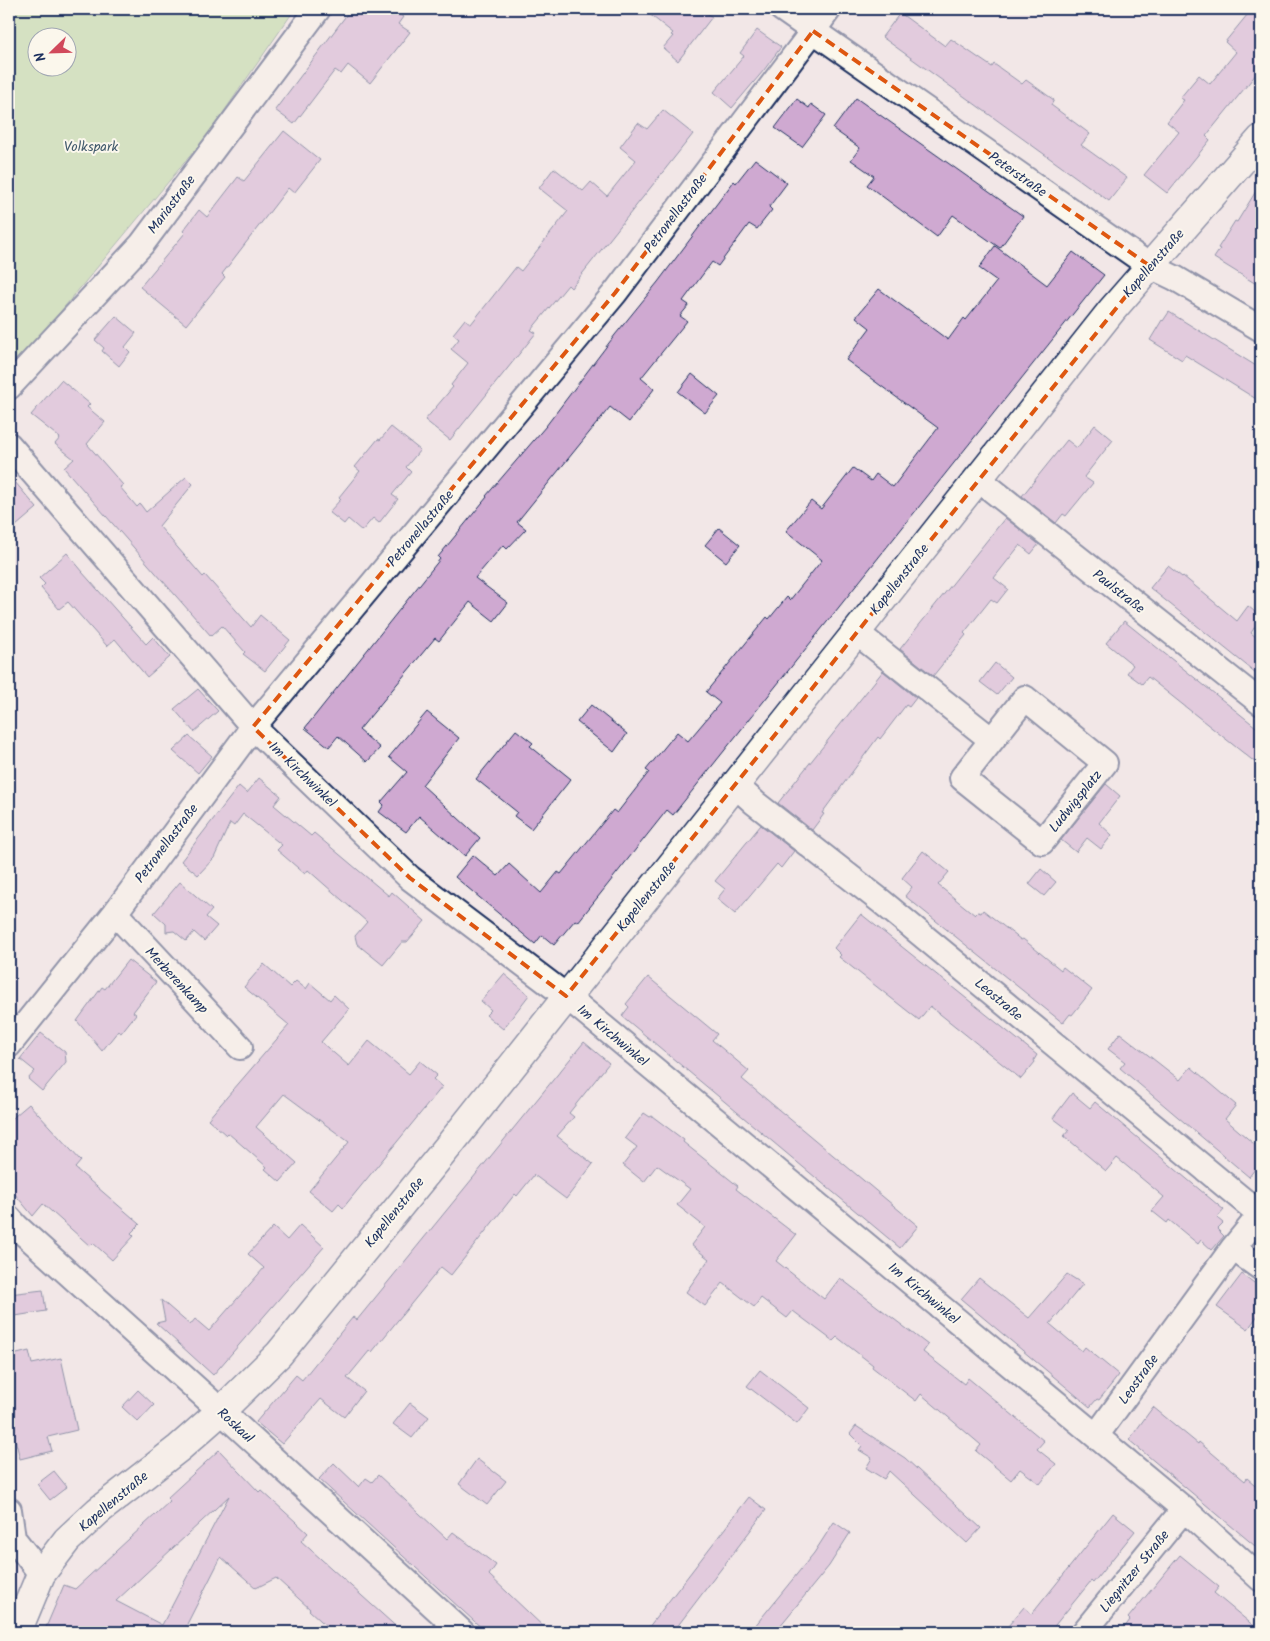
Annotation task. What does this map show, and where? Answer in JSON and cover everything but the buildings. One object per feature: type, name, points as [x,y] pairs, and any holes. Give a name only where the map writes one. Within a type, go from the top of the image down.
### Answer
[{"type":"street","name":"Mariastraße","points":[[9,387],[142,244],[318,9]]},
{"type":"street","name":"Peterstraße","points":[[782,9],[1150,266],[1175,278],[1261,328]]},
{"type":"street","name":"Petronellastraße","points":[[9,1045],[114,913],[254,727],[605,306],[829,9]]},
{"type":"street","name":"Kapellenstraße","points":[[17,1632],[41,1574],[67,1540],[98,1511],[179,1448],[222,1411],[279,1354],[457,1135],[1112,310],[1261,139]]},
{"type":"street","name":"Im Kirchwinkel","points":[[9,445],[254,727],[410,878],[566,996],[1184,1509],[1261,1579]]},
{"type":"street","name":"Paulstraße","points":[[977,478],[1261,703]]},
{"type":"street","points":[[857,633],[992,740]]},
{"type":"street","name":"Ludwigsplatz","points":[[1025,698],[1105,763],[1042,842],[962,778],[992,740],[1025,698]]},
{"type":"street","name":"Leostraße","points":[[735,785],[754,803],[882,902],[1261,1215],[1233,1248],[1096,1436]]},
{"type":"street","name":"Merberenkamp","points":[[114,913],[240,1047]]},
{"type":"street","name":"Roskaul","points":[[9,1218],[16,1227],[222,1411],[462,1632]]},
{"type":"street","points":[[1233,1248],[1261,1268]]},
{"type":"street","name":"Liegnitzer Straße","points":[[1084,1632],[1184,1509]]},
{"type":"street","points":[[9,1510],[13,1538],[41,1574]]},
{"type":"highlighted area","points":[[813,31],[1150,266],[566,996],[410,878],[253,727],[615,293]]},
{"type":"green space","name":"Volkspark","points":[[9,9],[295,9],[209,133],[11,371],[9,371]]}]
